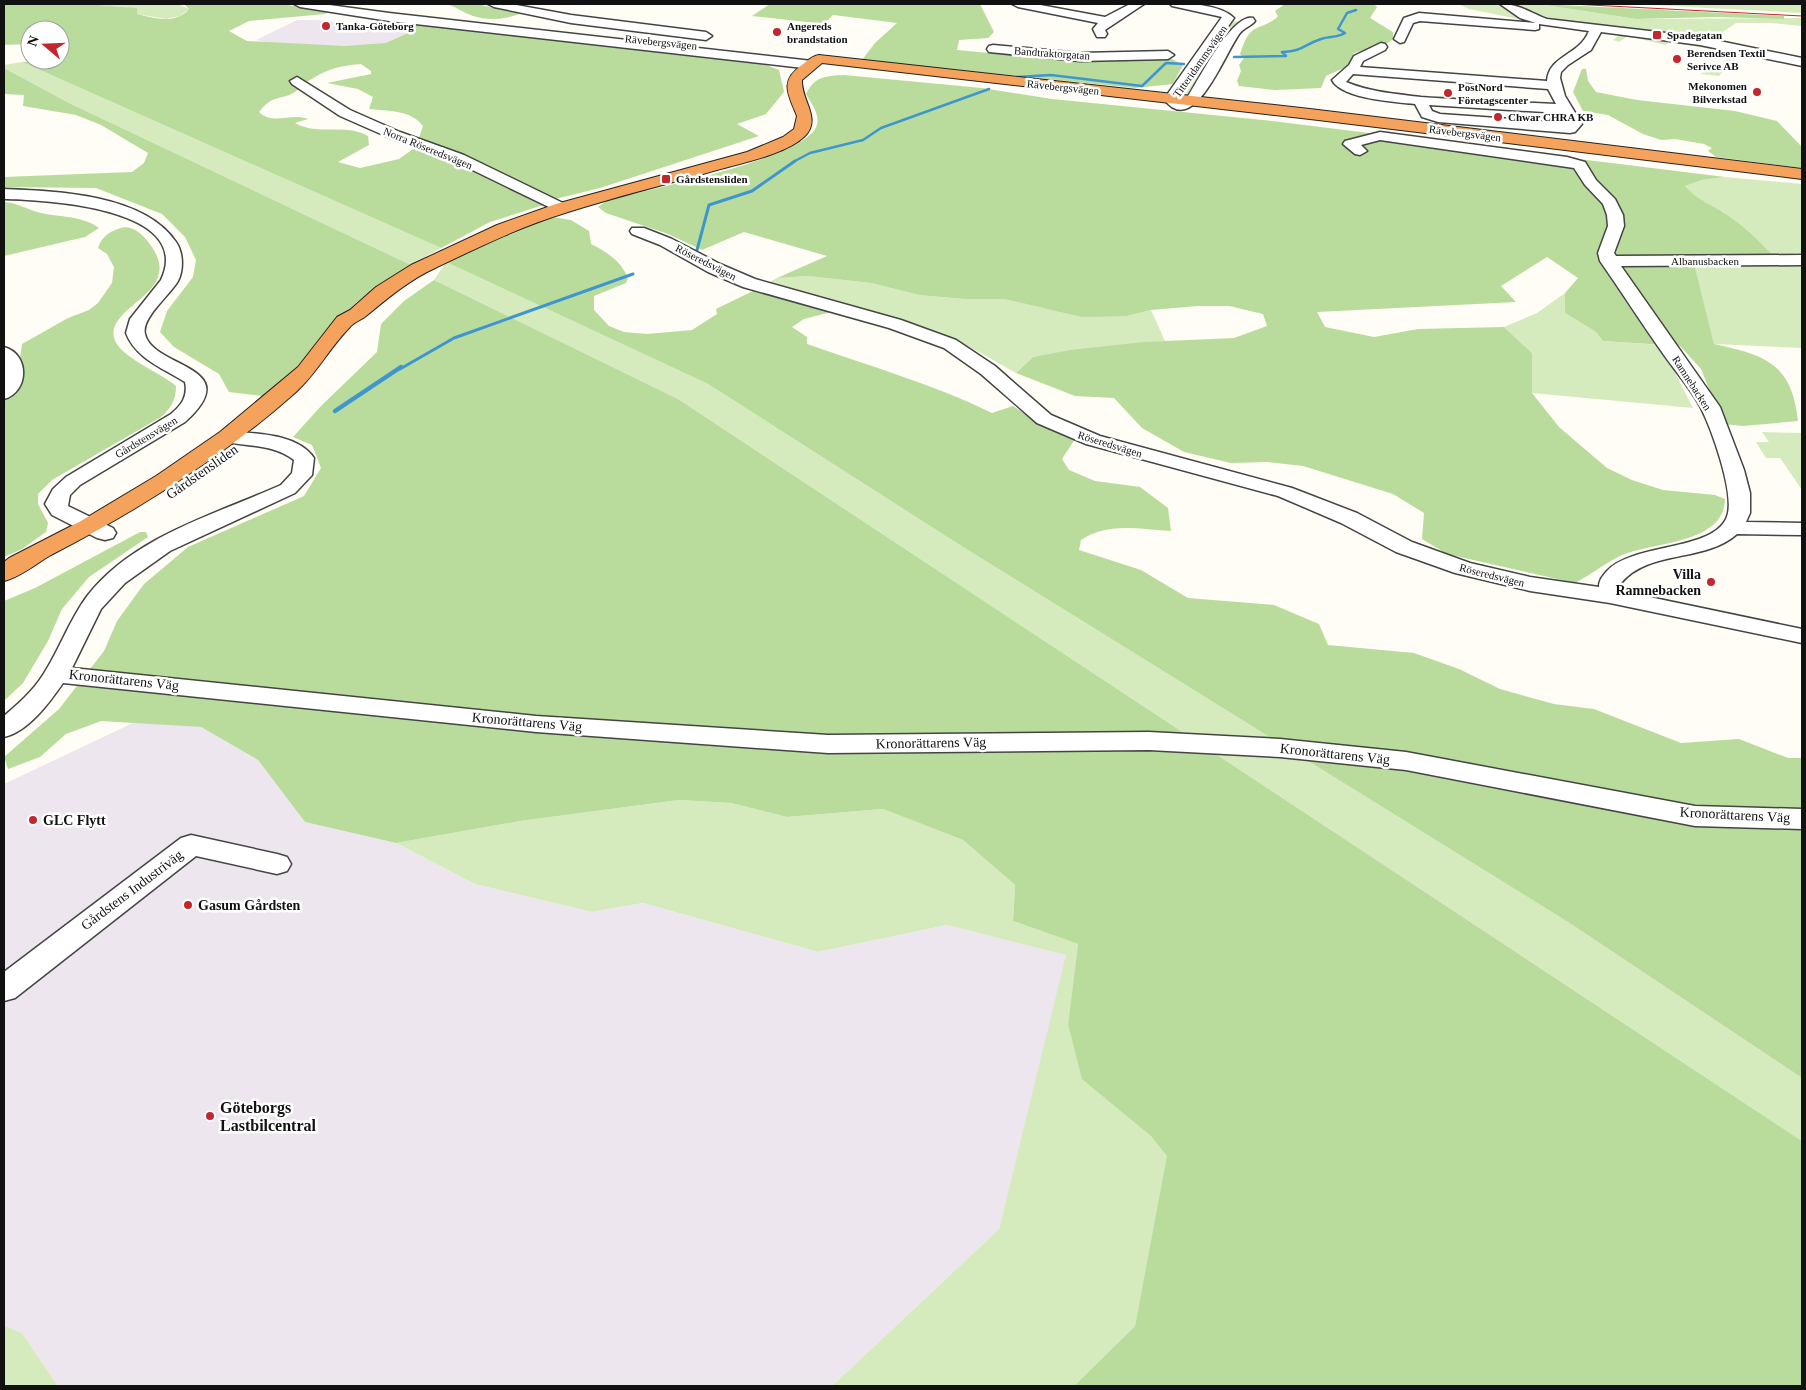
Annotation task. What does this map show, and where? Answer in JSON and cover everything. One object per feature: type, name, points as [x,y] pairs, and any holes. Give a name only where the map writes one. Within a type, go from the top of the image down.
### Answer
[{"type":"highway","name":"Rävebergsvägen","points":[[816,62],[887,73],[1274,110],[1802,174]]},
{"type":"highway","name":"Rävebergsvägen","points":[[816,62],[1181,102],[1802,180]]},
{"type":"highway","points":[[794,86],[816,62]]},
{"type":"highway","points":[[794,86],[826,72],[887,73]]},
{"type":"highway","name":"Gårdstensliden","points":[[4,574],[18,563],[97,529],[192,481],[305,371],[344,322],[357,314],[383,291],[432,261],[503,229],[562,208],[753,156],[776,147],[800,132],[804,124],[805,116],[794,86]]},
{"type":"highway","points":[[1201,86],[1212,99],[1274,110]]},
{"type":"highway","name":"Gårdstensliden","points":[[4,578],[16,576],[46,563],[97,529]]},
{"type":"street","name":"Rävebergsvägen","points":[[300,4],[399,12],[740,57],[816,62]]},
{"type":"street","name":"Rävebergsvägen","points":[[324,4],[816,62]]},
{"type":"street","points":[[494,4],[571,20],[715,36]]},
{"type":"street","points":[[1018,4],[1103,25]]},
{"type":"street","points":[[1060,25],[1103,25],[1138,4]]},
{"type":"street","name":"Titteridammsvägen","points":[[1176,4],[1242,14]]},
{"type":"street","name":"Titteridammsvägen","points":[[1192,4],[1242,14]]},
{"type":"street","points":[[1509,6],[1536,20],[1596,30],[1692,40],[1802,62]]},
{"type":"street","name":"Titteridammsvägen","points":[[1181,102],[1201,86],[1236,30],[1242,14]]},
{"type":"street","name":"Titteridammsvägen","points":[[1181,102],[1242,14]]},
{"type":"street","points":[[1400,39],[1408,21],[1425,16],[1535,26],[1570,39],[1590,43]]},
{"type":"street","points":[[610,24],[638,21]]},
{"type":"street","name":"Bandtraktorgatan","points":[[1103,25],[1112,56]]},
{"type":"street","points":[[1419,100],[1427,114],[1438,118],[1570,129],[1575,124],[1554,85],[1554,74],[1557,68],[1590,43],[1596,30]]},
{"type":"street","points":[[1381,47],[1358,59],[1339,80],[1341,84],[1350,90],[1379,96],[1566,108]]},
{"type":"street","name":"Bandtraktorgatan","points":[[993,49],[1065,56],[1168,55]]},
{"type":"street","name":"Rävebergsvägen","points":[[740,57],[778,65],[788,70],[794,86]]},
{"type":"street","points":[[1349,70],[1554,85]]},
{"type":"street","name":"Norra Röseredsvägen","points":[[297,81],[345,113],[395,135],[459,158],[523,191],[562,208]]},
{"type":"street","points":[[1360,151],[1350,144],[1380,136],[1578,163],[1590,182],[1610,202],[1615,215],[1616,226],[1606,253],[1608,260]]},
{"type":"street","name":"Gårdstensvägen","points":[[4,194],[56,196],[116,208],[145,220],[161,232],[174,252],[173,273],[167,286],[143,313],[136,325],[135,334],[140,345],[152,355],[180,369],[194,379],[196,396],[190,408],[178,418],[74,481],[60,493],[56,504],[60,510],[97,529]]},
{"type":"street","name":"Röseredsvägen","points":[[638,232],[666,242],[714,268],[749,282],[895,324],[943,341],[982,365],[1044,419],[1093,440],[1285,492],[1349,518],[1404,546],[1463,568],[1530,584],[1610,596]]},
{"type":"street","name":"Albanusbacken","points":[[1608,260],[1802,260]]},
{"type":"street","name":"Ramnebacken","points":[[1608,260],[1617,276],[1710,407],[1734,470],[1739,493],[1738,513],[1733,527]]},
{"type":"street","points":[[4,353],[12,359],[16,370],[13,381],[4,393]]},
{"type":"street","points":[[4,730],[36,700],[56,674],[88,611],[108,586],[158,550],[199,527],[288,489],[302,475],[304,458],[298,452],[279,443],[238,438]]},
{"type":"street","points":[[1802,529],[1744,529],[1733,527],[1712,542],[1623,567],[1610,582],[1610,596],[1802,636]]},
{"type":"street","name":"Kronorättarens Väg","points":[[56,674],[536,724],[828,744],[1149,741],[1280,748],[1406,761],[1695,816],[1783,816],[1802,819]]},
{"type":"street","name":"Gårdstens Industriväg","points":[[4,989],[191,845],[277,864]]},
{"type":"shaded area","points":[[297,20],[317,20],[412,31],[386,44],[337,47],[286,46],[256,40]]},
{"type":"shaded area","points":[[135,722],[201,727],[258,760],[305,822],[396,843],[475,884],[592,912],[643,903],[818,952],[947,925],[1067,955],[999,1229],[832,1386],[58,1386],[22,1333],[4,1325],[4,784]]},
{"type":"green space","points":[[4,4],[86,4],[137,8],[137,14],[165,19],[171,19],[184,14],[189,9],[184,4],[287,5],[329,11],[325,14],[249,21],[229,31],[247,41],[345,46],[386,43],[408,33],[399,27],[410,21],[764,64],[779,70],[784,92],[766,114],[737,124],[759,136],[600,188],[547,201],[550,203],[490,222],[441,248],[40,70],[70,70],[70,20],[20,20],[20,44],[4,45]],"holes":[[[361,64],[371,71],[371,74],[327,83],[358,89],[373,97],[369,109],[406,114],[423,126],[416,147],[399,159],[360,168],[338,162],[369,145],[368,136],[350,130],[313,129],[295,123],[308,119],[301,117],[276,119],[259,112],[272,100],[295,92],[311,79],[325,72],[344,66]]]},
{"type":"green space","points":[[178,4],[189,9],[180,16],[166,19],[137,14],[127,7],[96,5]]},
{"type":"green space","points":[[447,4],[477,4],[520,14],[503,18],[479,18]]},
{"type":"green space","points":[[770,4],[980,4],[994,32],[988,38],[959,40],[957,50],[1072,61],[1172,59],[1183,65],[1173,84],[1135,88],[862,60],[875,43],[897,23],[833,15],[824,24],[752,16]]},
{"type":"green space","points":[[1285,4],[1374,4],[1377,7],[1370,18],[1393,32],[1393,39],[1388,43],[1354,53],[1346,67],[1326,76],[1321,88],[1275,90],[1239,86],[1237,81],[1241,71],[1239,65],[1244,58],[1240,54],[1247,38],[1253,30],[1275,19],[1278,16],[1275,11]]},
{"type":"green space","points":[[1458,4],[1501,4],[1522,17],[1583,30],[1588,33],[1469,9]]},
{"type":"green space","points":[[1513,4],[1539,4],[1636,19],[1802,18],[1802,26],[1771,23],[1736,23],[1711,40],[1668,32],[1601,28],[1559,23],[1525,12]]},
{"type":"green space","points":[[1539,4],[1784,16],[1784,19],[1716,17],[1636,19]]},
{"type":"green space","points":[[1632,4],[1802,4],[1802,13]]},
{"type":"green space","points":[[1231,21],[1241,22],[1220,45],[1189,96],[1184,96]]},
{"type":"green space","points":[[1619,35],[1680,41],[1737,51],[1734,53],[1669,42],[1665,45],[1628,36],[1619,42],[1613,40]]},
{"type":"green space","points":[[1727,59],[1733,60],[1719,76],[1701,74],[1710,63],[1725,65],[1723,63]]},
{"type":"green space","points":[[20,62],[20,70],[40,70],[441,248],[411,265],[71,104],[4,68],[4,65]]},
{"type":"green space","points":[[4,68],[71,104],[411,265],[357,302],[270,397],[229,392],[219,374],[174,347],[160,332],[167,311],[193,277],[196,260],[185,237],[162,214],[96,188],[4,187],[4,177],[132,172],[144,163],[148,153],[101,125],[76,115],[23,106],[24,95],[4,94]]},
{"type":"green space","points":[[1582,69],[1586,69],[1588,81],[1596,92],[1637,100],[1735,111],[1777,121],[1802,147],[1802,168],[1716,157],[1708,151],[1712,148],[1704,144],[1675,139],[1661,140],[1643,134],[1608,115],[1583,111],[1573,92]]},
{"type":"green space","points":[[844,75],[982,88],[1052,99],[1263,120],[1725,177],[1702,180],[1685,186],[1705,202],[1741,225],[1780,263],[1694,264],[1714,344],[1748,353],[1762,358],[1773,365],[1790,386],[1798,421],[1743,426],[1723,424],[1701,369],[1680,346],[1603,341],[1596,332],[1565,313],[1565,293],[1578,278],[1547,257],[1501,286],[1516,302],[1317,312],[1325,327],[1374,337],[1418,329],[1504,327],[1532,353],[1532,393],[1559,427],[1607,468],[1632,480],[1663,490],[1715,495],[1725,499],[1721,514],[1712,526],[1699,534],[1618,557],[1575,583],[1447,554],[1422,539],[1424,513],[1393,494],[1303,466],[1267,462],[1231,463],[1184,452],[1142,428],[1114,398],[1075,396],[1016,373],[1033,357],[1070,350],[1144,342],[1234,338],[1267,326],[1263,314],[1229,306],[1198,306],[1151,310],[1127,316],[1082,317],[1004,299],[963,299],[919,295],[871,283],[808,276],[777,278],[827,256],[744,232],[702,250],[668,234],[606,213],[598,207],[608,200],[723,172],[785,150],[807,138],[817,125],[816,113],[806,94],[809,88],[822,78]]},
{"type":"green space","points":[[1725,177],[1802,184],[1802,253],[1793,253],[1796,257],[1802,257],[1802,348],[1714,344],[1693,264],[1725,213],[1694,197],[1685,186],[1702,180]]},
{"type":"green space","points":[[4,202],[42,213],[84,220],[99,228],[85,237],[4,256]]},
{"type":"green space","points":[[552,217],[571,220],[589,231],[591,244],[613,258],[625,272],[628,278],[626,283],[594,296],[594,310],[609,326],[624,332],[647,334],[692,330],[717,314],[716,309],[757,289],[835,311],[804,319],[792,327],[807,337],[807,344],[924,384],[992,413],[1013,406],[1034,420],[1075,439],[1062,459],[1069,470],[1095,481],[1140,487],[1168,508],[1171,531],[1124,528],[1102,531],[1091,534],[1081,540],[1079,550],[1141,570],[1188,598],[1274,605],[1319,624],[1328,645],[1414,653],[1459,669],[1500,689],[1554,704],[1594,709],[1681,743],[1739,739],[1788,758],[1802,758],[1802,1078],[1571,924],[963,547],[708,384],[446,262]]},
{"type":"green space","points":[[125,227],[139,232],[149,243],[158,260],[159,274],[153,286],[122,316],[115,326],[114,338],[117,345],[124,352],[176,386],[174,400],[161,417],[52,480],[38,494],[38,504],[48,523],[46,532],[22,549],[4,557],[4,400],[16,387],[22,344],[68,318],[89,310],[98,303],[112,283],[114,267],[107,254],[98,248],[108,234]]},
{"type":"green space","points":[[446,262],[708,384],[963,547],[1571,924],[1802,1078],[1802,1141],[678,399],[434,280]]},
{"type":"green space","points":[[808,276],[871,283],[919,295],[963,299],[1004,299],[1043,308],[1127,316],[1151,310],[1165,341],[1033,357],[1016,373],[958,341],[917,325],[872,313],[757,289],[777,278]]},
{"type":"green space","points":[[434,280],[678,399],[1802,1141],[1802,1386],[1074,1386],[1135,1326],[1167,1156],[1151,1136],[1082,1079],[1068,1024],[1078,944],[1013,921],[1015,885],[963,840],[883,809],[787,817],[731,803],[679,800],[520,821],[396,843],[305,822],[258,760],[201,727],[101,721],[66,734],[40,757],[8,769],[4,757],[59,709],[104,651],[117,621],[144,584],[188,547],[304,496],[321,468],[312,445],[293,437],[321,406],[377,352],[381,324],[404,301]]},
{"type":"green space","points":[[1565,293],[1565,313],[1596,332],[1603,341],[1661,345],[1693,408],[1532,393],[1532,353],[1504,327],[1537,313]]},
{"type":"green space","points":[[1762,432],[1802,433],[1802,490],[1780,458],[1766,458],[1756,442],[1769,442]]},
{"type":"green space","points":[[140,532],[146,532],[148,537],[89,577],[62,609],[48,641],[23,683],[4,701],[4,601],[35,588]]},
{"type":"green space","points":[[679,800],[731,803],[787,817],[883,809],[963,840],[1015,885],[1013,921],[1078,944],[1068,1024],[1168,1156],[1135,1326],[1074,1386],[832,1386],[999,1229],[1066,955],[947,925],[818,952],[643,903],[592,912],[475,884],[396,843],[520,821]]},
{"type":"green space","points":[[4,1325],[22,1333],[58,1386],[4,1386]]},
{"type":"waterway","points":[[1234,57],[1286,56],[1282,52],[1299,49],[1321,39],[1342,35],[1345,33],[1338,29],[1347,13],[1356,10]]},
{"type":"waterway","points":[[1017,77],[1051,75],[1142,86],[1166,63],[1184,64]]},
{"type":"waterway","points":[[793,162],[810,153],[863,140],[881,128],[989,89]]},
{"type":"waterway","points":[[697,250],[709,205],[752,191],[795,161]]},
{"type":"waterway","points":[[400,369],[454,338],[633,274]]},
{"type":"waterway","points":[[335,411],[401,367]]},
{"type":"tram line","points":[[1571,4],[1802,16]]},
{"type":"place","name":"Tanka-Göteborg","points":[[326,26]]},
{"type":"place","name":"Angereds brandstation","points":[[777,32]]},
{"type":"place","name":"Spadegatan","points":[[1657,35]]},
{"type":"place","name":"Berendsen Textil Serivce AB","points":[[1677,59]]},
{"type":"place","name":"Mekonomen Bilverkstad","points":[[1757,92]]},
{"type":"place","name":"PostNord Företagscenter","points":[[1448,93]]},
{"type":"place","name":"Chwar CHRA KB","points":[[1498,117]]},
{"type":"place","name":"Gårdstensliden","points":[[666,179]]},
{"type":"place","name":"Villa Ramnebacken","points":[[1711,582]]},
{"type":"place","name":"GLC Flytt","points":[[33,820]]},
{"type":"place","name":"Gasum Gårdsten","points":[[188,905]]},
{"type":"place","name":"Göteborgs Lastbilcentral","points":[[210,1116]]}]
